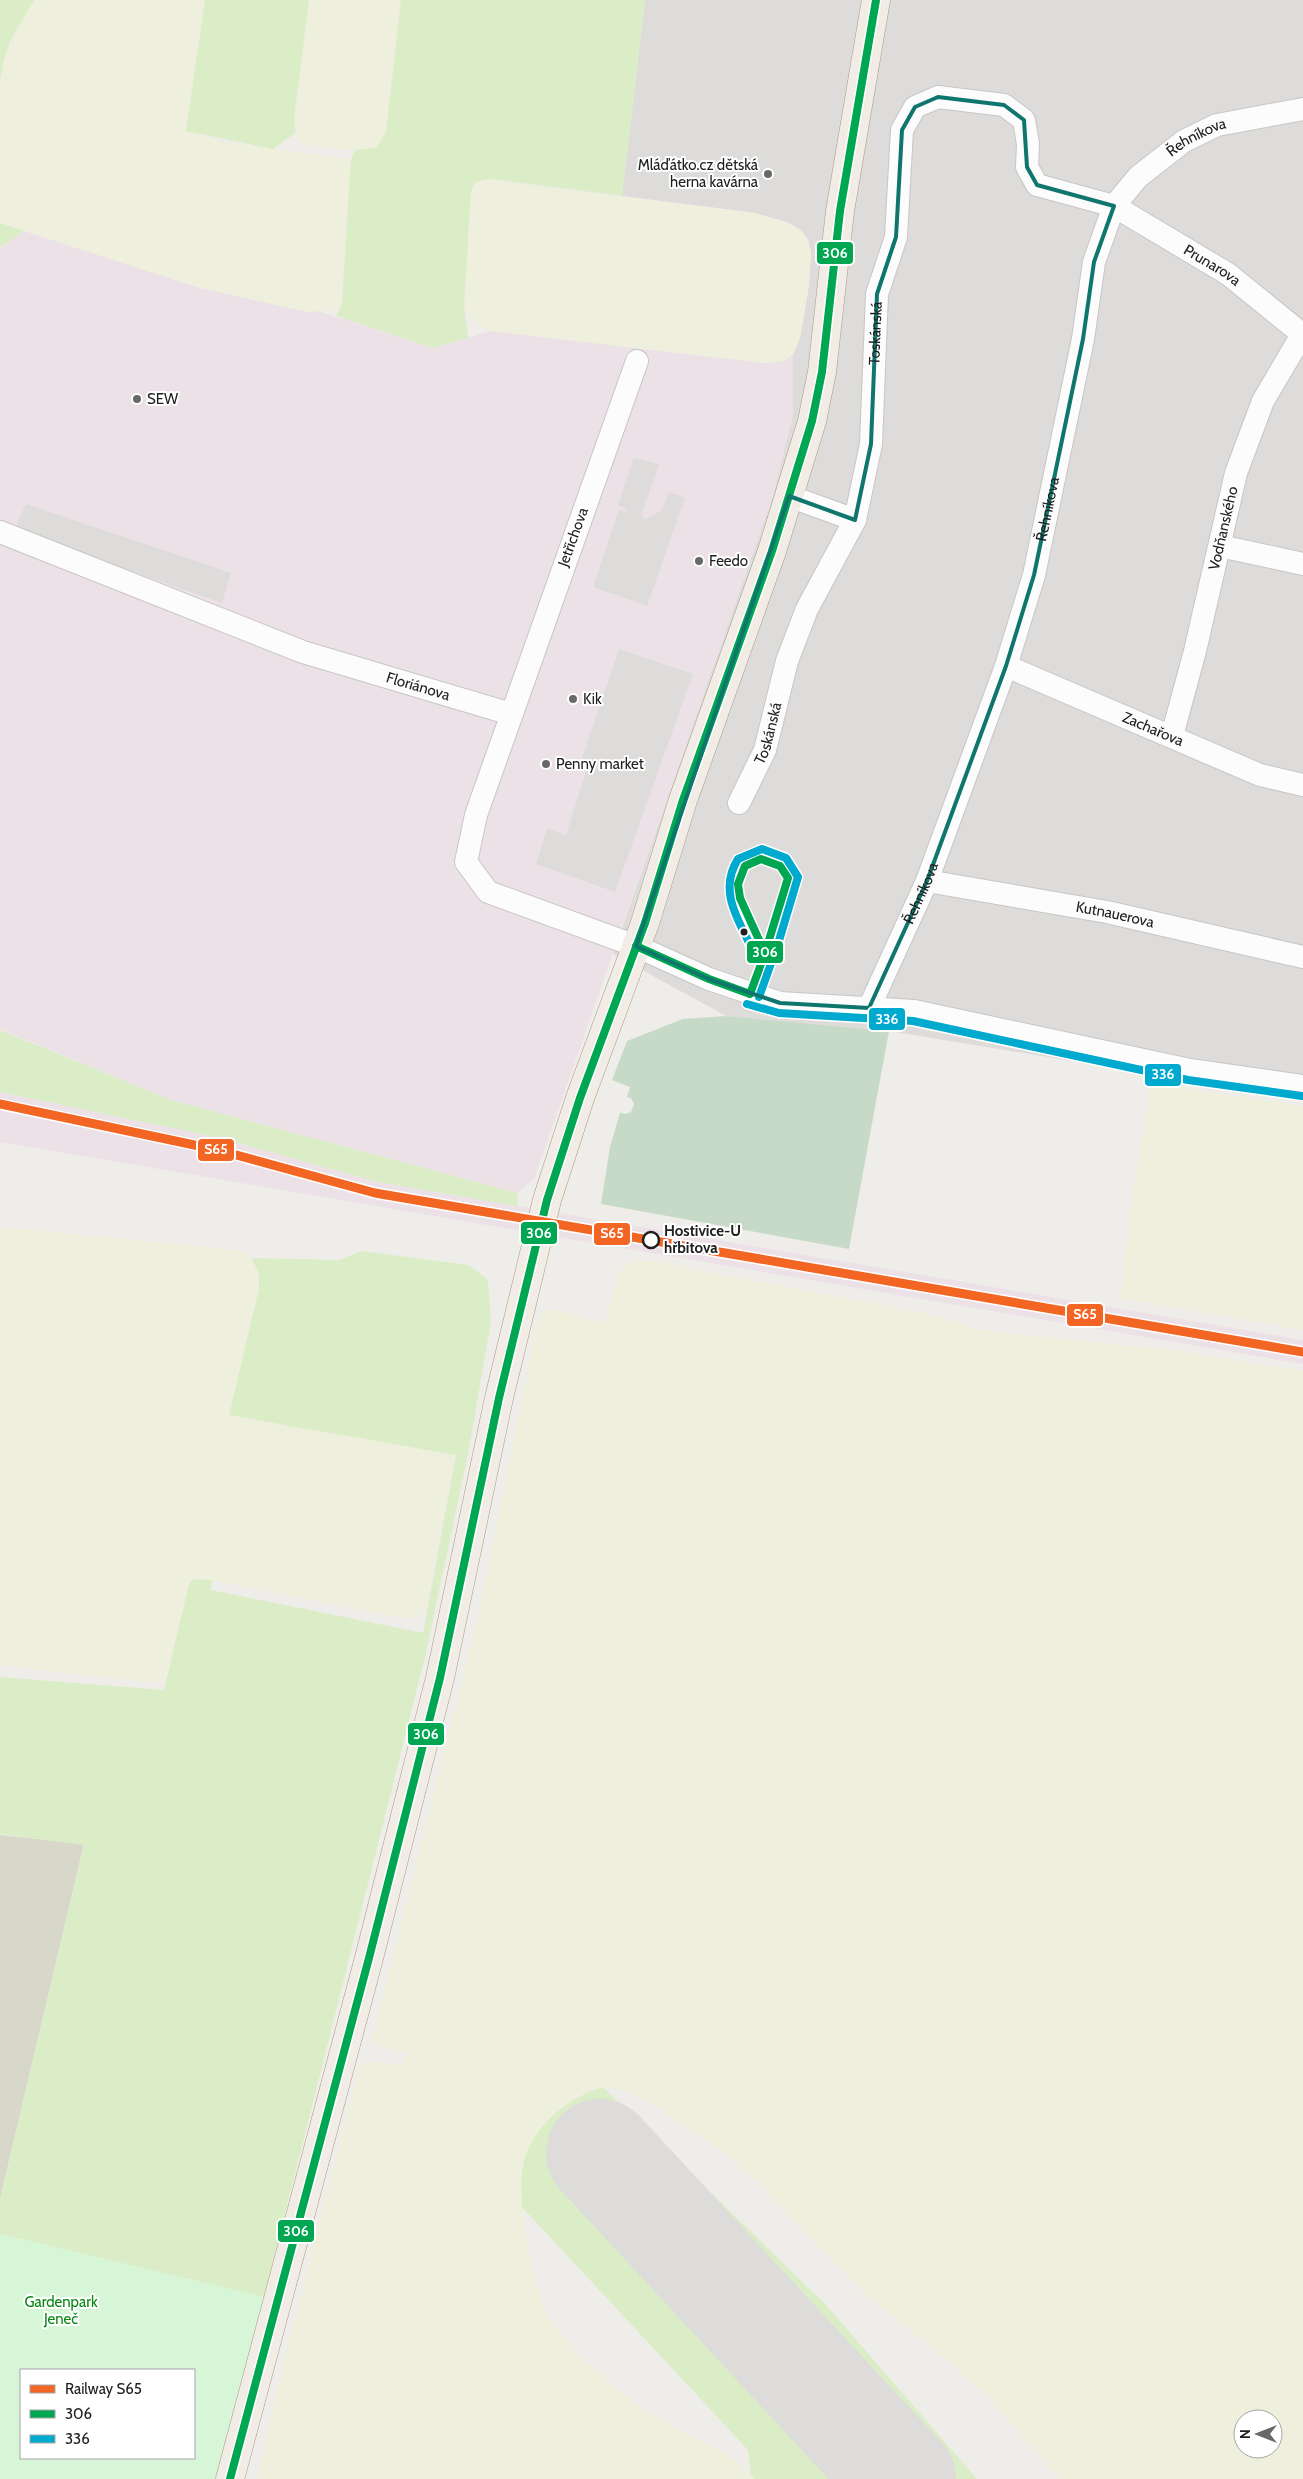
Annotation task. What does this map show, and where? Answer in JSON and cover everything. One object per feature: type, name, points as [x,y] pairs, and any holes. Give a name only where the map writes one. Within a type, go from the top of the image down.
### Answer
[{"type":"main road","points":[[230,2479],[369,1958],[452,1625],[501,1388],[546,1200],[580,1098],[636,946],[683,800],[772,551],[812,421],[822,372],[840,211],[876,0]]},
{"type":"street","name":"Toskánská","points":[[739,803],[765,750],[787,660],[807,609],[855,520],[871,444],[877,294],[896,237],[902,130],[915,107],[938,96],[1004,105],[1024,120],[1028,144],[1026,168],[1037,185],[1114,206]]},
{"type":"street","name":"Řehníkova","points":[[869,1008],[927,881],[1006,666],[1034,575],[1083,339],[1094,262],[1114,206],[1138,177],[1184,141],[1217,125],[1303,109]]},
{"type":"street","name":"Prunarova","points":[[1114,206],[1228,274],[1303,333]]},
{"type":"street","name":"Vodňanského","points":[[1172,736],[1220,546],[1236,473],[1260,410],[1303,333]]},
{"type":"street","name":"Jetřichova","points":[[511,714],[637,361]]},
{"type":"street","points":[[789,496],[855,520]]},
{"type":"street","name":"Floriánova","points":[[0,532],[303,652],[511,714]]},
{"type":"street","points":[[1220,546],[1303,564]]},
{"type":"street","name":"Zachařova","points":[[1006,666],[1260,775],[1303,786]]},
{"type":"street","points":[[511,714],[476,815],[466,862],[488,892],[636,946],[709,979],[780,1003],[914,1011],[1190,1070],[1303,1086]]},
{"type":"street","name":"Kutnauerova","points":[[927,881],[1107,912],[1303,957]]},
{"type":"highlighted area","points":[[938,97],[1004,105],[1024,120],[1027,167],[1037,185],[1114,206],[1094,262],[1083,339],[1034,575],[1006,666],[927,881],[869,1008],[780,1003],[709,979],[636,946],[789,496],[855,520],[871,444],[877,294],[896,237],[902,130],[915,107]]},
{"type":"shaded area","points":[[645,0],[1303,0],[1303,1099],[889,1031],[726,1016],[613,954],[772,498],[793,414],[793,354],[800,338],[809,285],[811,253],[808,240],[756,213],[622,196]]},
{"type":"shaded area","points":[[24,231],[200,288],[321,312],[432,348],[491,331],[765,363],[793,354],[793,414],[772,498],[534,1179],[517,1193],[171,1100],[0,1029],[0,249]]},
{"type":"shaded area","points":[[634,458],[659,464],[642,513],[643,518],[646,519],[662,510],[669,492],[685,498],[647,606],[593,587],[619,510],[625,512],[628,510],[618,505]]},
{"type":"shaded area","points":[[26,504],[231,573],[222,603],[14,530]]},
{"type":"shaded area","points":[[619,649],[693,674],[615,892],[536,864],[547,828],[566,835],[587,768],[580,764]]},
{"type":"shaded area","points":[[0,1092],[220,1138],[378,1182],[1303,1340],[1303,1364],[0,1142]]},
{"type":"shaded area","points":[[0,1835],[84,1844],[0,2199]]},
{"type":"green space","points":[[0,0],[34,0],[11,39],[4,59],[0,81]]},
{"type":"green space","points":[[34,0],[205,0],[186,131],[226,142],[351,159],[342,303],[332,310],[307,312],[200,288],[0,223],[0,83],[4,59],[11,39]]},
{"type":"green space","points":[[205,0],[309,0],[294,119],[295,133],[273,149],[186,131]]},
{"type":"green space","points":[[309,0],[401,0],[386,132],[376,148],[350,150],[300,143],[295,133],[294,119]]},
{"type":"green space","points":[[401,0],[645,0],[622,196],[491,179],[475,182],[471,191],[464,305],[468,338],[432,348],[336,316],[342,303],[351,159],[355,150],[376,148],[386,132]]},
{"type":"green space","points":[[482,179],[756,213],[789,223],[802,231],[808,240],[811,253],[809,285],[800,338],[793,354],[784,361],[765,363],[491,331],[473,320],[464,305],[471,191],[475,182]]},
{"type":"green space","points":[[0,223],[24,231],[0,248]]},
{"type":"green space","points":[[726,1016],[889,1031],[849,1249],[601,1204],[610,1147],[620,1113],[626,1114],[631,1112],[634,1104],[631,1098],[627,1097],[630,1087],[612,1080],[627,1041],[683,1019]]},
{"type":"green space","points":[[0,1030],[171,1100],[517,1193],[518,1206],[378,1182],[220,1138],[0,1092]]},
{"type":"green space","points":[[1151,1083],[1303,1106],[1303,1330],[1121,1298],[1129,1217]]},
{"type":"green space","points":[[0,1227],[206,1247],[238,1251],[250,1256],[258,1267],[259,1289],[229,1415],[456,1455],[425,1610],[417,1616],[406,1619],[226,1583],[194,1579],[189,1584],[166,1680],[146,1682],[0,1665]]},
{"type":"green space","points":[[361,1251],[469,1265],[488,1280],[491,1321],[468,1455],[425,1657],[264,2297],[0,2234],[0,2199],[84,1845],[0,1834],[0,1677],[164,1690],[189,1584],[194,1579],[212,1580],[211,1590],[423,1633],[456,1455],[229,1415],[259,1289],[259,1275],[252,1258],[339,1260]]},
{"type":"green space","points":[[634,1261],[651,1261],[943,1317],[978,1330],[1172,1350],[1303,1371],[1303,2479],[1060,2479],[987,2396],[928,2344],[868,2297],[757,2182],[728,2156],[657,2106],[624,2090],[603,2087],[587,2091],[572,2100],[546,2124],[535,2138],[521,2176],[523,2219],[531,2265],[544,2308],[557,2330],[586,2362],[634,2403],[666,2423],[728,2455],[755,2479],[257,2479],[283,2364],[359,2069],[365,2061],[402,2066],[407,2053],[371,2043],[478,1617],[537,1324],[542,1313],[553,1309],[605,1323],[619,1273],[626,1264]]},
{"type":"green space","points":[[603,2087],[826,2305],[977,2479],[755,2479],[751,2475],[748,2450],[522,2207],[524,2161],[536,2136],[554,2114],[566,2105],[590,2091]]},
{"type":"green space","name":"Gardenpark Jeneč","points":[[0,2234],[264,2297],[216,2479],[0,2479]]},
{"type":"runway","points":[[600,2153],[902,2479]]},
{"type":"rail line","name":"S65","points":[[0,1104],[218,1150],[375,1193],[1303,1352]]},
{"type":"transit line","name":"306","points":[[230,2479],[369,1958],[440,1678],[499,1398],[547,1200],[580,1098],[645,923],[683,800],[772,551],[812,421],[822,372],[840,211],[876,0]]},
{"type":"transit line","name":"336","points":[[754,953],[733,907],[730,883],[732,871],[738,859],[762,849],[786,858],[798,877],[775,954]]},
{"type":"transit line","name":"306","points":[[761,859],[780,866],[788,878],[765,953],[740,898],[738,884],[745,866],[761,859]]},
{"type":"transit line","name":"306","points":[[636,946],[709,979],[750,994]]},
{"type":"transit line","name":"306","points":[[750,994],[765,953]]},
{"type":"transit line","name":"336","points":[[759,997],[773,958]]},
{"type":"transit line","name":"336","points":[[747,1004],[779,1013],[913,1021],[1188,1080],[1302,1096]]},
{"type":"place","name":"Mláďátko.cz dětská herna kavárna","points":[[768,174]]},
{"type":"place","name":"SEW","points":[[137,399]]},
{"type":"place","name":"Feedo","points":[[699,561]]},
{"type":"place","name":"Kik","points":[[573,699]]},
{"type":"place","name":"Penny market","points":[[546,764]]},
{"type":"place","name":"Hostivice-U hřbitova","points":[[651,1240]]}]
